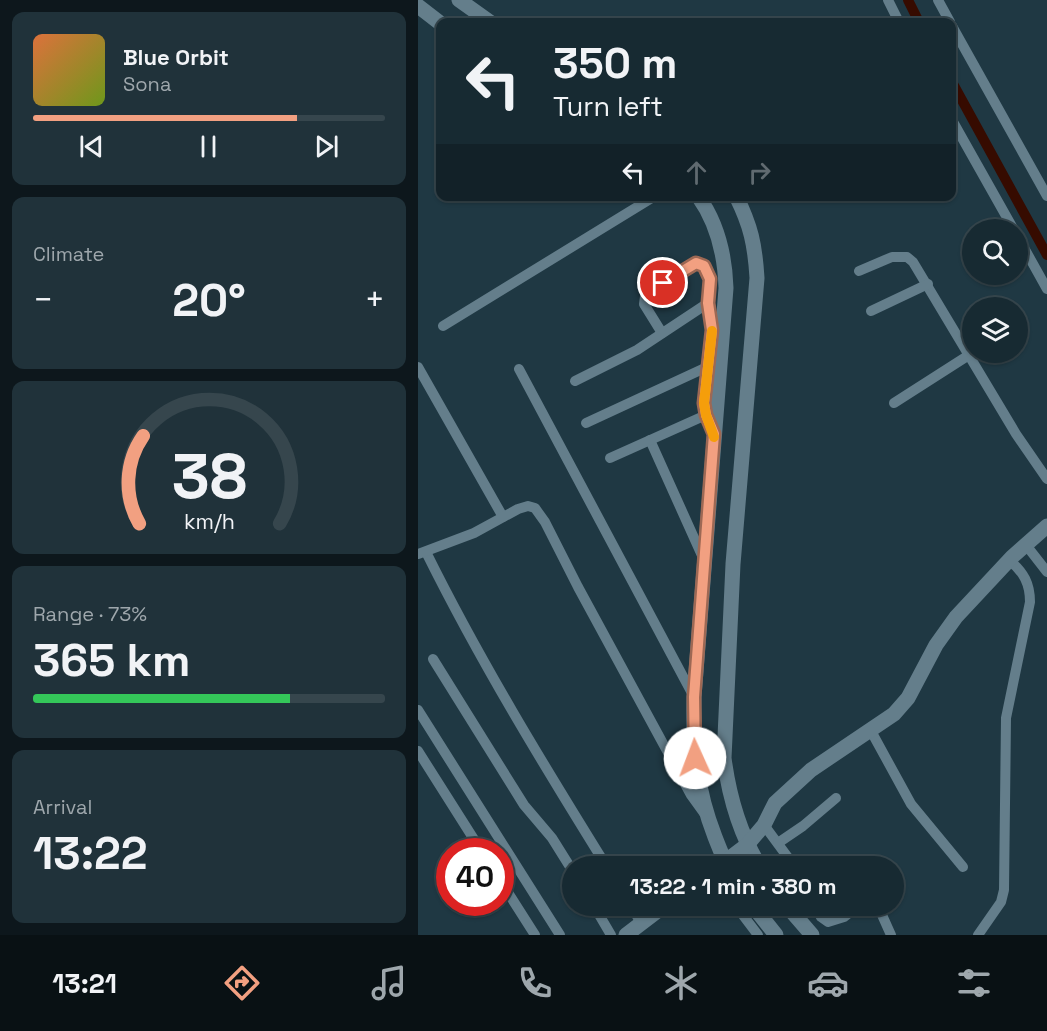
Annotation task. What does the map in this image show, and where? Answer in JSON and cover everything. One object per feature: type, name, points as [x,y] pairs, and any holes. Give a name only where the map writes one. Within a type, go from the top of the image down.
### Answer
[{"type":"street","points":[[459,0],[484,18]]},
{"type":"street","points":[[889,0],[897,18]]},
{"type":"street","points":[[938,0],[948,18]]},
{"type":"street","points":[[418,6],[436,20]]},
{"type":"street","points":[[956,33],[1046,196]]},
{"type":"street","points":[[956,127],[1008,219]]},
{"type":"street","points":[[443,326],[647,201]]},
{"type":"street","points":[[702,201],[716,228],[725,264],[726,288],[694,697],[695,758],[698,783],[708,818],[723,856]]},
{"type":"street","points":[[738,201],[752,231],[756,248],[757,278],[733,564],[724,758],[727,786],[746,846],[753,856]]},
{"type":"street","points":[[1028,256],[1046,289]]},
{"type":"street","points":[[859,271],[892,257],[907,257],[928,284],[962,342]]},
{"type":"street","points":[[662,333],[644,304],[645,296],[691,264],[700,263],[707,269],[710,279],[708,303],[712,330],[704,403],[714,434]]},
{"type":"street","points":[[871,311],[928,284]]},
{"type":"street","points":[[575,381],[637,350],[708,303]]},
{"type":"street","points":[[712,330],[722,346]]},
{"type":"street","points":[[894,403],[962,359]]},
{"type":"street","points":[[974,363],[1016,434],[1046,479]]},
{"type":"street","points":[[418,367],[503,517]]},
{"type":"street","points":[[586,423],[707,367]]},
{"type":"street","points":[[519,369],[694,697]]},
{"type":"street","points":[[610,458],[706,415]]},
{"type":"street","points":[[650,440],[705,563]]},
{"type":"street","points":[[600,856],[505,700],[422,553],[474,533],[528,506],[538,511],[691,795],[708,818]]},
{"type":"street","points":[[735,856],[764,825],[775,803],[811,770],[894,714],[908,698],[936,645],[956,617],[1009,560],[1046,526]]},
{"type":"street","points":[[1026,545],[1046,572]]},
{"type":"street","points":[[978,935],[1001,902],[1004,890],[1006,718],[1030,602],[1030,590],[1024,576],[1020,569],[1009,560]]},
{"type":"street","points":[[433,659],[524,805],[552,838],[563,856]]},
{"type":"street","points":[[418,710],[560,935]]},
{"type":"street","points":[[871,731],[911,804],[963,867]]},
{"type":"street","points":[[418,751],[473,838]]},
{"type":"street","points":[[778,843],[804,826],[836,798]]},
{"type":"street","points":[[764,825],[787,856]]},
{"type":"street","points":[[514,902],[535,935]]},
{"type":"street","points":[[600,916],[611,935]]},
{"type":"street","points":[[637,916],[641,923]]},
{"type":"street","points":[[626,935],[650,916]]},
{"type":"street","points":[[744,916],[758,935]]},
{"type":"street","points":[[761,916],[776,935]]},
{"type":"street","points":[[796,916],[812,935]]},
{"type":"street","points":[[820,916],[828,922],[844,916]]},
{"type":"street","points":[[882,916],[891,935]]},
{"type":"waterway","points":[[908,0],[917,18]]},
{"type":"waterway","points":[[956,89],[1047,255]]},
{"type":"slow traffic","points":[[712,331],[704,403],[714,437]]},
{"type":"route","points":[[663,283],[696,263],[700,263],[707,269],[710,279],[708,303],[712,330],[704,403],[714,434],[694,697],[695,758]]}]
